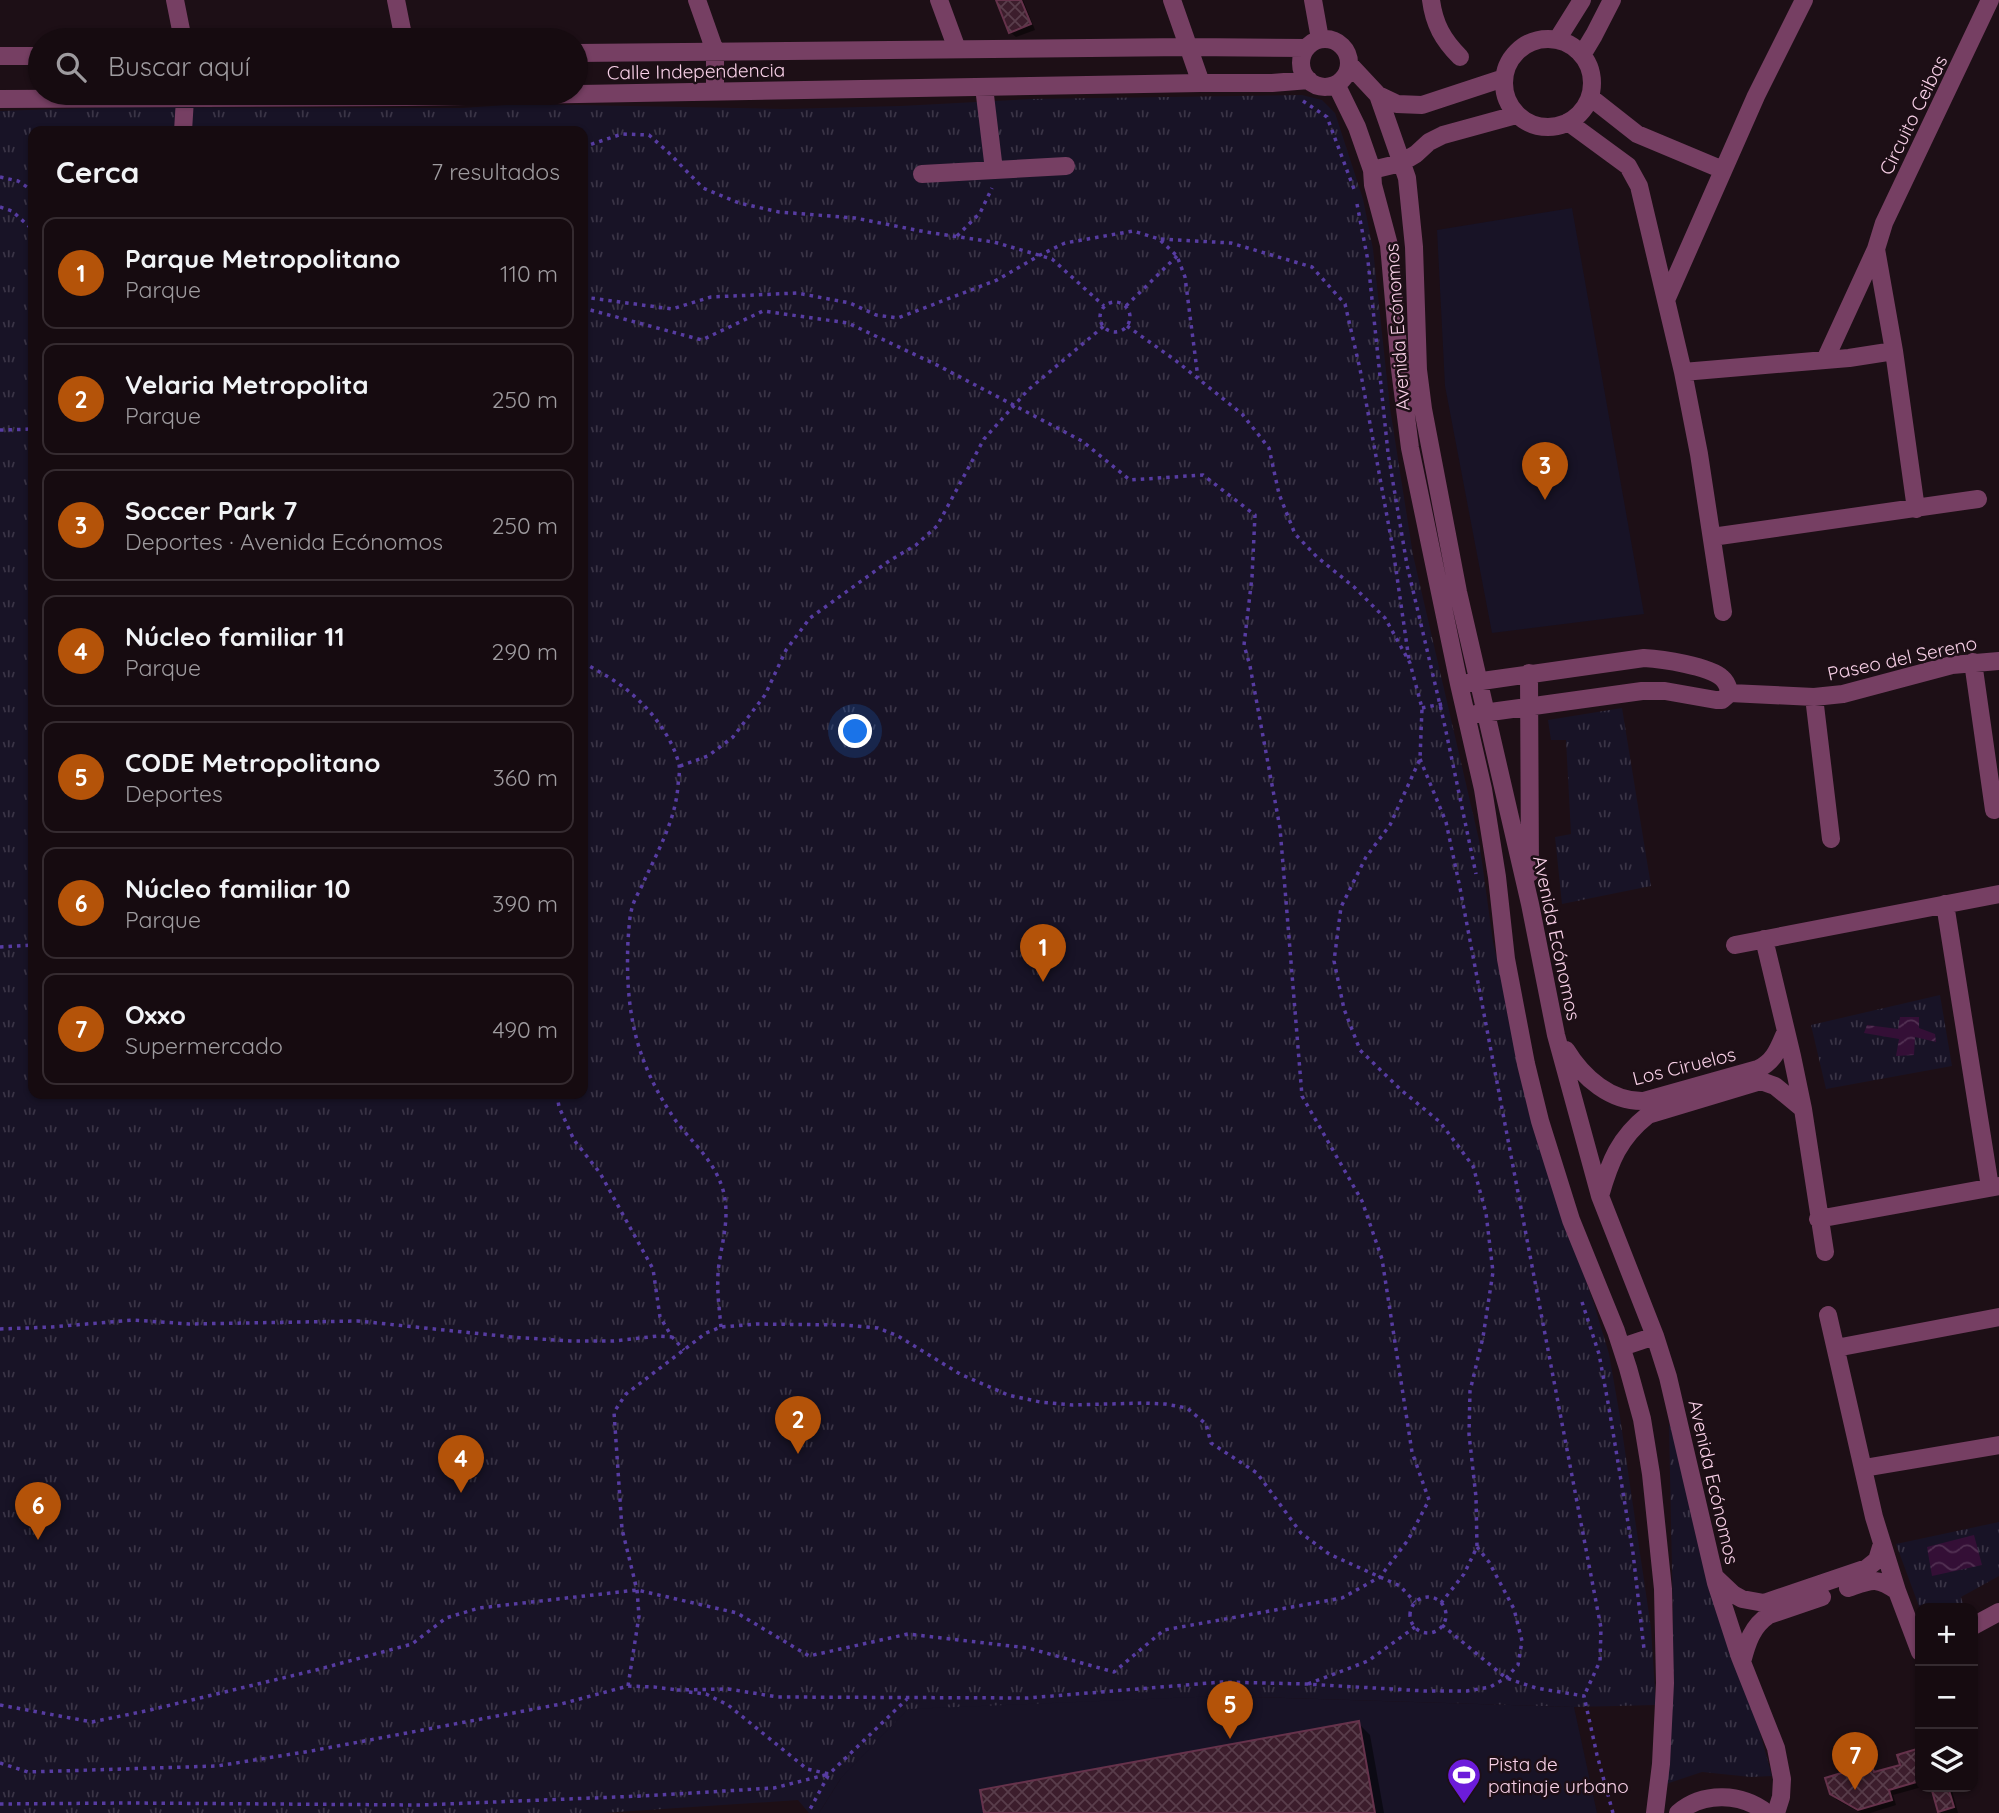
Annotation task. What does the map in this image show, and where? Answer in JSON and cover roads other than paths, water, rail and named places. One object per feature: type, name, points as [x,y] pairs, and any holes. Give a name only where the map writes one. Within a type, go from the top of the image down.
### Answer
[{"type":"street","points":[[175,0],[181,28]]},
{"type":"street","points":[[396,0],[402,28]]},
{"type":"street","points":[[697,0],[715,51],[715,92]]},
{"type":"street","points":[[939,0],[957,49]]},
{"type":"street","points":[[1172,0],[1201,83]]},
{"type":"street","points":[[1313,0],[1313,43]]},
{"type":"street","points":[[1431,0],[1433,16],[1445,42],[1460,57]]},
{"type":"street","points":[[1557,40],[1582,0]]},
{"type":"street","points":[[1582,55],[1612,0]]},
{"type":"street","points":[[1666,300],[1756,96],[1804,0]]},
{"type":"street","name":"Circuito Ceibas","points":[[1825,360],[1876,249],[1884,223],[1990,0]]},
{"type":"street","points":[[1329,39],[1344,47],[1349,64],[1343,79],[1327,87],[1317,86],[1309,80],[1301,65],[1302,56],[1313,43],[1329,39]]},
{"type":"street","points":[[1539,39],[1557,40],[1571,45],[1582,55],[1592,82],[1590,97],[1578,116],[1569,122],[1550,127],[1532,125],[1516,115],[1504,91],[1504,78],[1510,61],[1522,47],[1539,39]]},
{"type":"street","name":"Calle Independencia","points":[[588,52],[1188,47],[1313,43]]},
{"type":"street","points":[[0,56],[28,56]]},
{"type":"street","name":"Avenida Ecónomos","points":[[1349,64],[1378,95],[1406,178],[1413,247],[1418,370],[1430,446],[1458,592],[1530,904],[1556,1035],[1600,1196],[1668,1377],[1714,1576],[1742,1662],[1776,1748],[1782,1779],[1781,1797],[1776,1813]]},
{"type":"street","points":[[1378,95],[1397,104],[1422,105],[1504,78]]},
{"type":"street","name":"Calle Independencia","points":[[588,93],[1272,83],[1309,80]]},
{"type":"street","name":"Avenida Ecónomos","points":[[1336,84],[1357,127],[1372,170],[1373,185],[1388,245],[1410,448],[1483,789],[1497,877],[1503,938],[1526,1064],[1540,1121],[1571,1220],[1622,1347],[1642,1419],[1651,1474],[1663,1589],[1665,1683],[1661,1764],[1655,1813]]},
{"type":"street","points":[[984,87],[994,170]]},
{"type":"street","points":[[1590,97],[1637,134],[1723,170]]},
{"type":"street","name":"Calle Independencia","points":[[0,99],[28,99]]},
{"type":"street","points":[[183,126],[184,105]]},
{"type":"street","points":[[1372,170],[1401,163],[1443,135],[1516,115]]},
{"type":"street","points":[[1569,122],[1628,166],[1639,186],[1683,372],[1723,612]]},
{"type":"street","points":[[922,174],[1066,166]]},
{"type":"street","name":"Circuito Ceibas","points":[[1876,249],[1894,351],[1916,509]]},
{"type":"street","points":[[1683,372],[1849,358],[1894,351]]},
{"type":"street","points":[[1410,448],[1430,446]]},
{"type":"street","points":[[1712,537],[1978,499]]},
{"type":"street","points":[[1462,700],[1478,681],[1644,658],[1664,659],[1716,673],[1725,680],[1730,693]]},
{"type":"street","name":"Paseo del Sereno","points":[[1462,700],[1486,713],[1642,691],[1665,691],[1716,700],[1722,700],[1730,693],[1814,697],[1843,694],[1952,665],[1999,661]]},
{"type":"street","points":[[1973,662],[1993,810]]},
{"type":"street","points":[[1529,673],[1530,904]]},
{"type":"street","points":[[1814,697],[1831,839]]},
{"type":"street","points":[[1735,945],[1999,894]]},
{"type":"street","points":[[1818,1219],[1995,1186],[1945,904]]},
{"type":"street","points":[[1503,938],[1535,933]]},
{"type":"street","points":[[1764,939],[1803,1109],[1825,1252]]},
{"type":"street","name":"Los Ciruelos","points":[[1556,1035],[1590,1080],[1617,1097],[1644,1101],[1768,1065],[1775,1057],[1786,1031]]},
{"type":"street","name":"Los Ciruelos","points":[[1600,1196],[1617,1149],[1648,1115],[1761,1081],[1775,1086],[1803,1109]]},
{"type":"street","points":[[1828,1315],[1882,1544],[1915,1639]]},
{"type":"street","points":[[1836,1348],[1999,1317]]},
{"type":"street","points":[[1622,1347],[1654,1336]]},
{"type":"street","points":[[1864,1468],[1999,1445]]},
{"type":"street","points":[[1714,1576],[1733,1594],[1764,1604],[1867,1568],[1877,1560],[1882,1544]]},
{"type":"street","points":[[1742,1662],[1754,1629],[1769,1615],[1872,1579],[1897,1591]]},
{"type":"street","points":[[1978,1623],[1999,1612]]},
{"type":"street","points":[[1678,1813],[1699,1800],[1719,1797],[1740,1799],[1759,1806],[1768,1813]]},
{"type":"water","points":[[1900,1017],[1919,1017],[1919,1028],[1935,1034],[1936,1042],[1915,1037],[1914,1055],[1896,1056],[1899,1039],[1864,1033],[1867,1025],[1898,1029]]},
{"type":"water","points":[[1974,1535],[1982,1565],[1932,1576],[1927,1547]]},
{"type":"place","name":"Soccer Park 7","points":[[1545,500]]},
{"type":"place","name":"Parque Metropolitano","points":[[1043,982]]},
{"type":"place","name":"Velaria Metropolita","points":[[798,1454]]},
{"type":"place","name":"Núcleo familiar 11","points":[[461,1493]]},
{"type":"place","name":"Núcleo familiar 10","points":[[38,1540]]},
{"type":"place","name":"CODE Metropolitano","points":[[1230,1739]]},
{"type":"place","name":"Oxxo","points":[[1855,1790]]},
{"type":"place","name":"Pista de patinaje urbano","points":[[1464,1805]]}]
